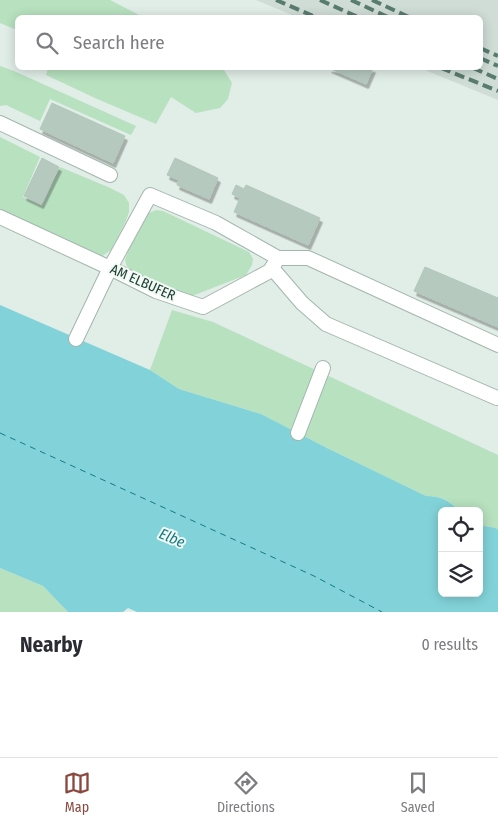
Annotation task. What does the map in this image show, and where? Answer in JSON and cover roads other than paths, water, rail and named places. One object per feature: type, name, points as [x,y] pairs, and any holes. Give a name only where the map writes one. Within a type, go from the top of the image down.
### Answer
[{"type":"lane","points":[[0,123],[110,175]]},
{"type":"lane","points":[[76,339],[110,268],[150,195],[216,223],[275,263],[302,303],[326,324],[497,398]]},
{"type":"lane","name":"AM ELBUFER","points":[[0,218],[156,291],[203,307],[270,271],[275,263]]},
{"type":"lane","points":[[275,263],[308,258],[498,345]]},
{"type":"lane","points":[[298,433],[323,368]]},
{"type":"water","name":"Elbe","points":[[0,305],[150,370],[179,389],[261,414],[426,496],[448,501],[455,507],[438,507],[438,597],[483,597],[483,526],[496,528],[498,530],[498,612],[137,612],[128,608],[123,612],[68,612],[43,586],[0,568]]},
{"type":"railway","points":[[276,0],[311,15]]},
{"type":"railway","points":[[320,0],[353,15]]},
{"type":"railway","points":[[351,0],[384,15]]},
{"type":"railway","points":[[372,0],[404,15]]},
{"type":"railway","points":[[483,49],[498,56]]},
{"type":"railway","points":[[483,59],[498,66]]},
{"type":"railway","points":[[446,70],[498,91]]},
{"type":"railway","points":[[478,70],[498,79]]}]
